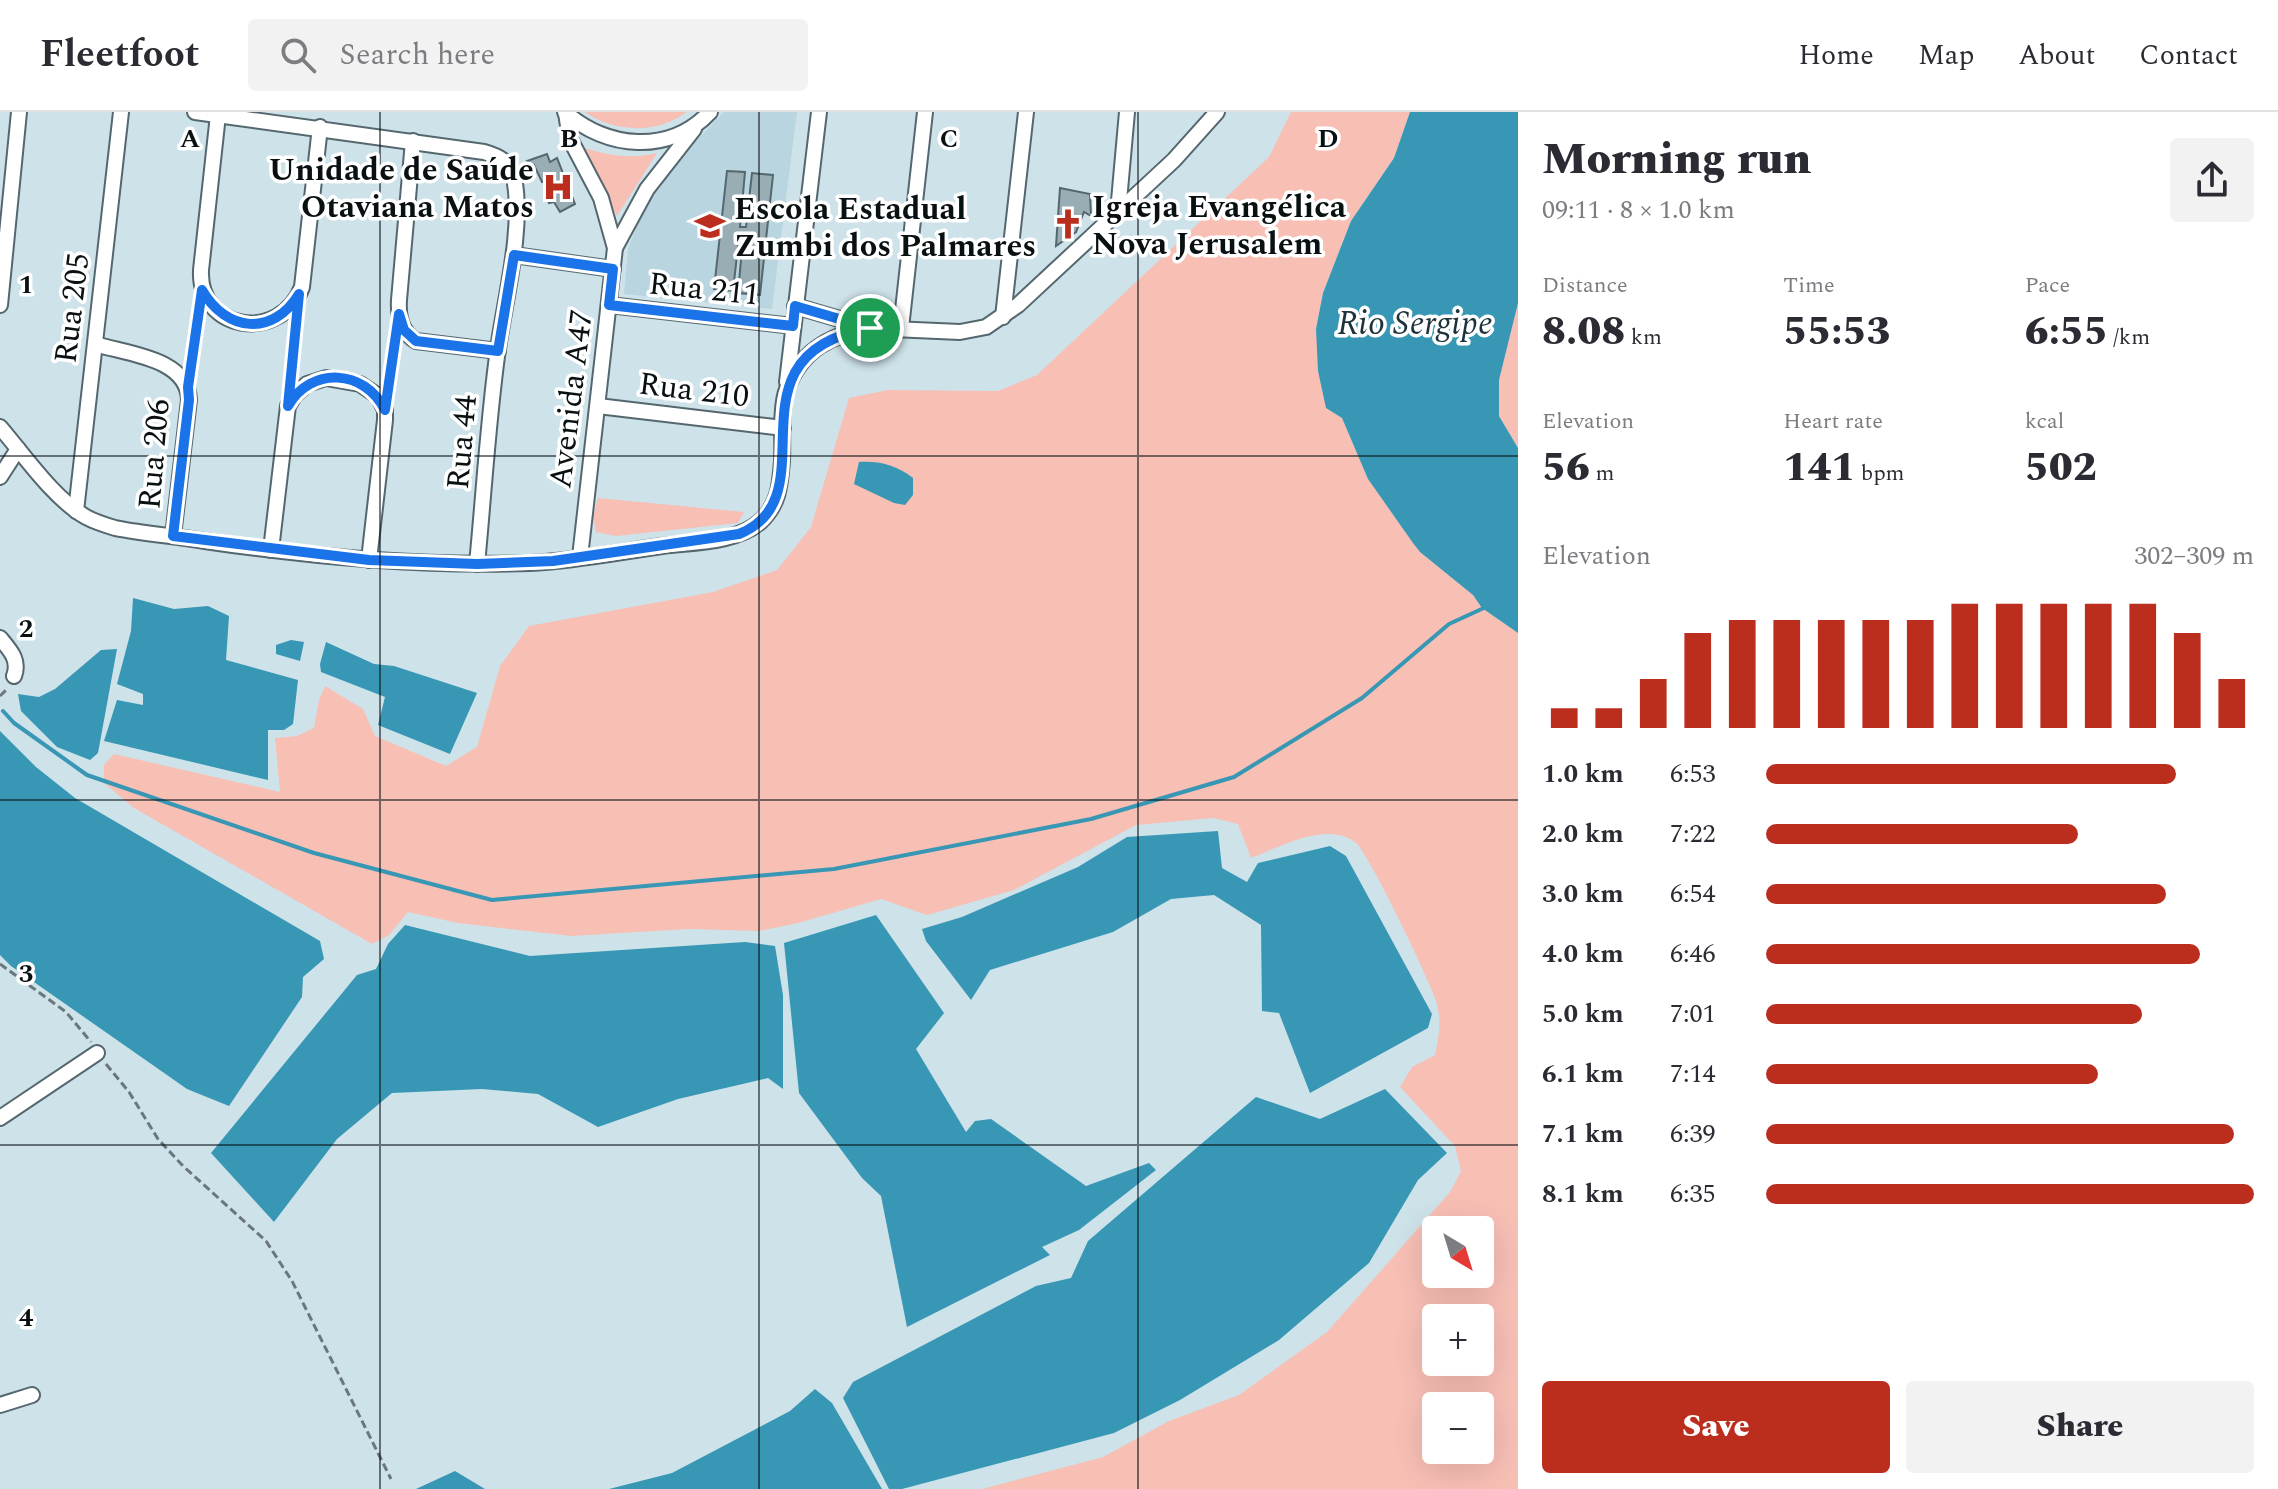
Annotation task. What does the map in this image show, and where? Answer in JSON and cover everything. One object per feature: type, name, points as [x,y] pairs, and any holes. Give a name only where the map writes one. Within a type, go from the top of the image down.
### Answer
[{"type":"street","points":[[0,305],[19,112]]},
{"type":"street","name":"Rua 205","points":[[76,511],[121,112]]},
{"type":"street","points":[[195,112],[413,141],[399,314],[369,560]]},
{"type":"street","points":[[0,427],[76,511],[115,528],[369,560],[477,564],[533,563],[739,534],[754,527],[771,510],[779,494],[786,390],[819,112]]},
{"type":"street","points":[[901,328],[925,112]]},
{"type":"street","points":[[1003,317],[1026,112]]},
{"type":"street","points":[[1118,212],[1127,112]]},
{"type":"street","points":[[786,390],[809,354],[826,340],[840,334],[870,328],[960,332],[978,330],[1003,317],[1174,160],[1217,112]]},
{"type":"street","points":[[566,113],[598,135],[635,143],[673,137],[708,114]]},
{"type":"street","name":"Avenida A47","points":[[566,113],[570,139],[601,198],[615,248],[580,557]]},
{"type":"street","name":"Avenida A47","points":[[615,248],[658,172],[708,114]]},
{"type":"street","points":[[188,387],[202,290],[201,270],[218,115]]},
{"type":"street","points":[[271,550],[320,127]]},
{"type":"street","name":"Rua 44","points":[[413,141],[484,152],[505,161],[514,178],[514,255],[498,351],[477,564]]},
{"type":"street","points":[[514,255],[613,269]]},
{"type":"street","points":[[202,290],[221,314],[228,319],[248,323],[278,318],[299,294]]},
{"type":"street","name":"Rua 211","points":[[609,305],[793,326]]},
{"type":"street","points":[[795,306],[870,328]]},
{"type":"street","points":[[399,314],[404,330],[416,341],[498,351]]},
{"type":"street","name":"Rua 206","points":[[95,344],[171,367],[188,387],[173,536]]},
{"type":"street","points":[[288,406],[307,384],[317,379],[337,378],[372,391],[385,410]]},
{"type":"street","name":"Rua 210","points":[[598,406],[783,428]]},
{"type":"street","points":[[0,477],[18,449]]},
{"type":"street","points":[[0,638],[18,666],[14,676]]},
{"type":"street","points":[[0,1118],[97,1053]]},
{"type":"street","points":[[0,1405],[32,1395]]},
{"type":"path","points":[[0,964],[66,1012],[129,1092],[166,1148],[266,1241],[292,1281],[391,1479]]},
{"type":"shaded area","points":[[585,112],[687,112],[663,124],[636,128],[609,124]]},
{"type":"shaded area","name":"Escola Estadual Zumbi dos Palmares","points":[[724,112],[797,112],[772,309],[624,294],[628,249],[646,203],[674,164]]},
{"type":"shaded area","points":[[1291,112],[1410,112],[1394,158],[1351,221],[1323,293],[1316,329],[1326,408],[1342,418],[1368,479],[1420,552],[1473,595],[1482,608],[1518,633],[1518,1489],[982,1489],[1103,1457],[1169,1421],[1239,1395],[1327,1332],[1422,1224],[1422,1288],[1494,1288],[1494,1216],[1429,1216],[1450,1192],[1461,1171],[1455,1146],[1400,1087],[1412,1067],[1435,1055],[1439,1035],[1438,1008],[1385,892],[1363,852],[1356,843],[1344,837],[1331,834],[1304,838],[1251,858],[1238,824],[1213,818],[1136,825],[1014,890],[927,915],[881,899],[759,931],[689,929],[571,936],[458,923],[408,912],[389,935],[372,944],[134,808],[104,783],[104,765],[114,754],[280,792],[275,738],[297,736],[314,728],[325,686],[363,709],[375,736],[446,766],[477,747],[500,666],[529,626],[713,592],[777,570],[811,527],[849,398],[888,390],[998,391],[1037,375],[1269,157]]},
{"type":"shaded area","points":[[585,148],[620,156],[657,153],[617,216]]},
{"type":"shaded area","points":[[1518,303],[1518,448],[1499,416],[1499,379]]},
{"type":"shaded area","points":[[598,498],[744,512],[738,523],[616,536],[596,532],[593,516]]},
{"type":"water","name":"Rio Sergipe","points":[[1410,112],[1518,112],[1518,303],[1499,380],[1499,416],[1518,448],[1518,633],[1482,608],[1473,595],[1413,543],[1368,479],[1342,418],[1326,408],[1318,371],[1316,329],[1323,293],[1351,221],[1394,158]]},
{"type":"water","points":[[859,462],[888,465],[907,474],[913,478],[913,495],[905,505],[894,503],[854,484]]},
{"type":"water","points":[[133,598],[174,609],[208,606],[229,616],[226,660],[298,680],[293,724],[284,730],[268,730],[268,780],[104,741],[117,700],[143,705],[143,694],[117,684],[131,631]]},
{"type":"water","points":[[291,640],[304,642],[300,661],[276,654],[276,645]]},
{"type":"water","points":[[326,642],[374,664],[394,666],[477,693],[450,754],[378,725],[385,697],[321,672]]},
{"type":"water","points":[[117,649],[98,753],[90,760],[57,747],[21,711],[18,694],[39,697],[55,689],[101,650]]},
{"type":"water","points":[[0,731],[36,767],[75,798],[320,941],[324,959],[303,977],[302,997],[229,1106],[187,1089],[11,966],[0,955]]},
{"type":"water","points":[[1218,831],[1222,868],[1247,882],[1258,863],[1330,846],[1346,856],[1432,1014],[1428,1028],[1310,1093],[1279,1013],[1262,1011],[1261,925],[1214,895],[1171,899],[1113,932],[990,970],[971,1000],[926,941],[922,929],[962,917],[1078,867],[1127,837]]},
{"type":"water","points":[[876,915],[944,1013],[916,1049],[966,1132],[975,1121],[991,1119],[1086,1186],[1149,1163],[1156,1170],[1079,1230],[1042,1247],[1050,1255],[907,1327],[881,1196],[862,1178],[799,1093],[784,943]]},
{"type":"water","points":[[405,925],[530,956],[745,942],[775,946],[783,995],[783,1089],[768,1078],[678,1099],[598,1127],[538,1094],[482,1089],[392,1093],[337,1139],[274,1222],[211,1153],[357,975],[376,969],[388,944]]},
{"type":"water","points":[[1385,1089],[1447,1153],[1418,1180],[1369,1263],[1279,1340],[1180,1400],[1114,1433],[902,1489],[889,1489],[843,1398],[853,1382],[1036,1286],[1071,1278],[1088,1241],[1256,1097],[1320,1119]]},
{"type":"water","points":[[815,1389],[832,1403],[882,1489],[609,1489],[672,1473],[790,1411]]},
{"type":"water","points":[[455,1471],[485,1489],[416,1489]]},
{"type":"building","name":"Unidade de Saúde Otaviana Matos","points":[[547,154],[550,162],[557,158],[575,204],[560,212],[554,202],[549,203],[546,195],[550,191],[545,181],[542,182],[534,165],[531,167],[527,161]]},
{"type":"building","points":[[727,171],[745,172],[740,227],[746,227],[752,173],[773,175],[760,295],[738,293],[743,238],[739,237],[733,291],[714,289]]},
{"type":"building","name":"Igreja Evangélica Nova Jerusalem","points":[[1060,188],[1090,194],[1091,216],[1084,212],[1076,232],[1056,246]]},
{"type":"waterway","points":[[3,711],[14,723],[87,775],[314,853],[492,900],[834,869],[1091,819],[1234,777],[1362,698],[1449,624],[1486,607]]},
{"type":"place","name":"Unidade de Saúde Otaviana Matos","points":[[558,187]]},
{"type":"place","name":"Igreja Evangélica Nova Jerusalem","points":[[1068,224]]},
{"type":"place","name":"Escola Estadual Zumbi dos Palmares","points":[[710,226]]},
{"type":"route","points":[[514,255],[613,269],[609,305],[793,326],[795,306],[870,328],[826,340],[799,367],[786,390],[779,494],[761,521],[739,534],[553,561],[477,564],[369,560],[173,536],[188,387],[202,290],[209,302],[228,319],[256,324],[278,318],[299,294],[288,406],[307,384],[317,379],[337,378],[372,391],[385,410],[399,314],[404,330],[416,341],[498,351],[514,255]]}]
